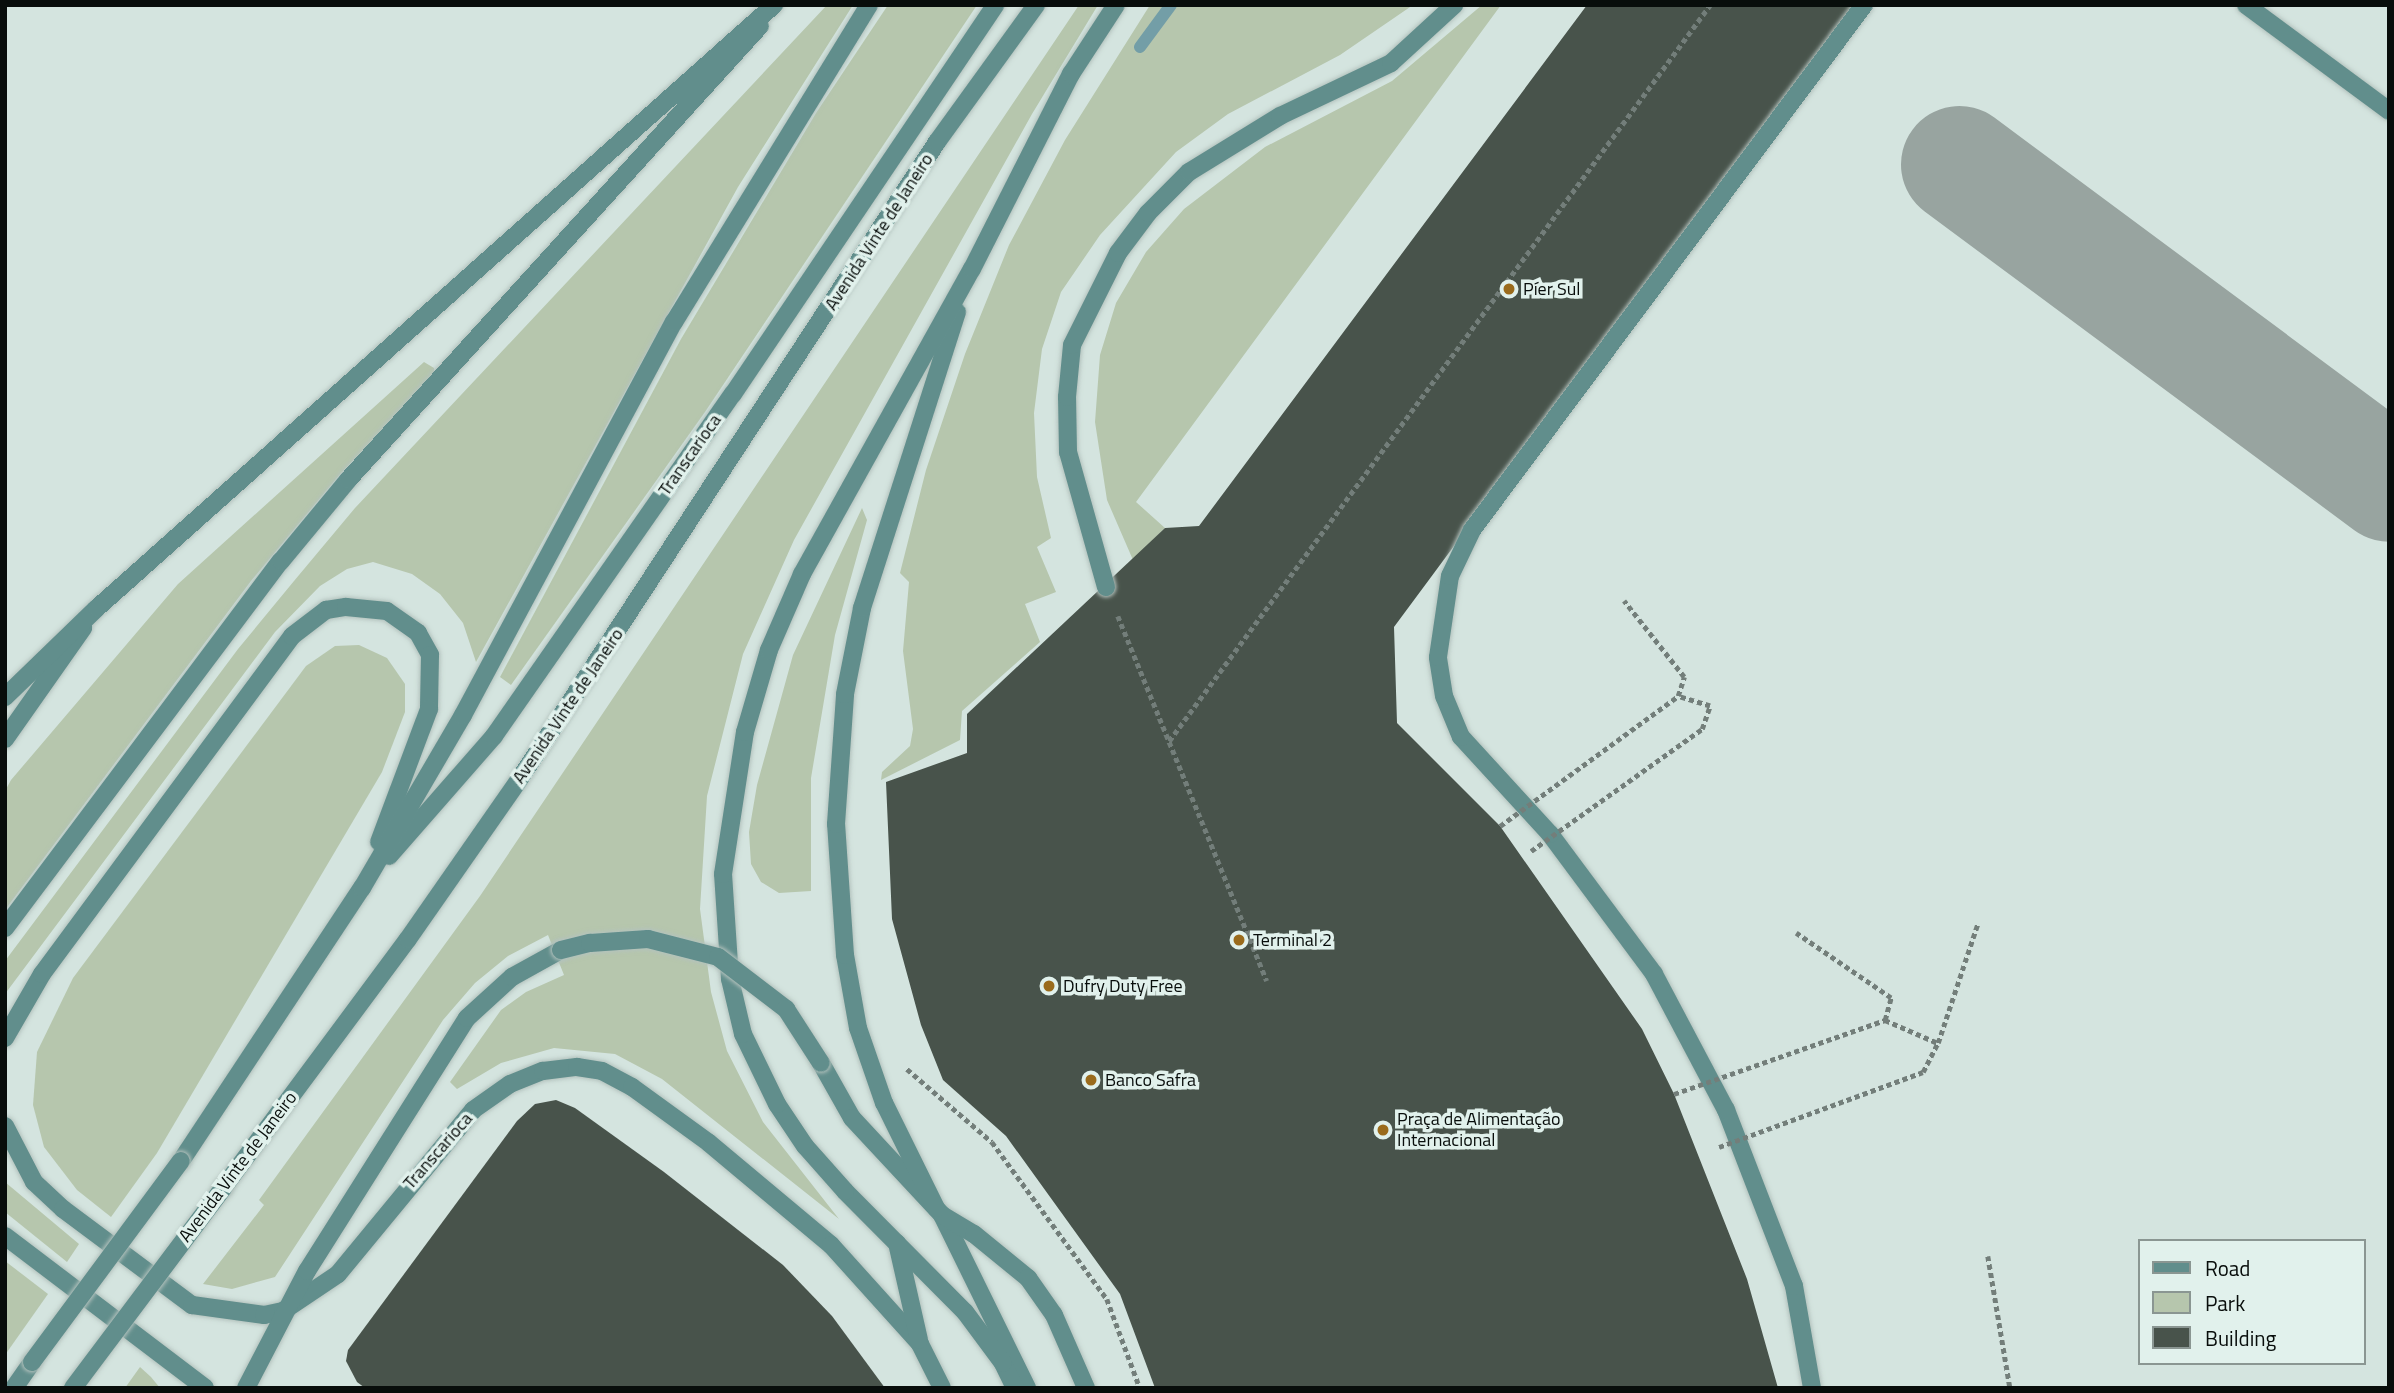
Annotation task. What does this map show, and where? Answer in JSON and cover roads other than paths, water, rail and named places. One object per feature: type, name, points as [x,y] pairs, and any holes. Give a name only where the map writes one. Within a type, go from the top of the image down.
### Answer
[{"type":"street","points":[[5,697],[97,608],[776,5]]},
{"type":"street","points":[[5,928],[281,561],[348,480],[776,5]]},
{"type":"street","name":"Transcarioca","points":[[14,1388],[181,1161],[362,888],[463,716],[674,322],[869,5]]},
{"type":"street","name":"Transcarioca","points":[[362,888],[494,736],[733,394],[995,5]]},
{"type":"street","name":"Avenida Vinte de Janeiro","points":[[73,1388],[408,939],[519,780],[937,142],[1036,5]]},
{"type":"street","points":[[1014,1388],[1003,1363],[965,1312],[806,1146],[753,1059],[730,979],[723,874],[745,732],[769,650],[846,492],[972,269],[1071,74],[1116,5]]},
{"type":"street","points":[[1106,587],[1068,452],[1067,397],[1072,345],[1118,253],[1148,213],[1189,172],[1280,116],[1391,63],[1454,5]]},
{"type":"street","points":[[1812,1388],[1794,1286],[1726,1110],[1654,974],[1550,835],[1461,737],[1444,696],[1438,657],[1450,576],[1472,530],[1864,5]]},
{"type":"street","points":[[2246,5],[2389,111]]},
{"type":"street","points":[[972,269],[862,608],[838,759],[840,890],[858,1028],[884,1103],[1027,1388]]},
{"type":"street","name":"Transcarioca","points":[[5,1038],[42,974],[292,636],[326,610],[346,607],[387,611],[418,634],[429,655],[433,683],[429,709],[362,888]]},
{"type":"street","points":[[5,738],[97,608]]},
{"type":"street","points":[[246,1388],[283,1311],[467,1018],[512,978],[561,950],[590,943],[648,939],[693,947],[742,971],[799,1024],[852,1118],[939,1211],[985,1242],[1028,1278],[1054,1315],[1086,1388]]},
{"type":"street","name":"Transcarioca","points":[[5,1126],[34,1182],[63,1209],[192,1305],[251,1315],[283,1311],[338,1274],[473,1110],[510,1084],[543,1071],[577,1067],[602,1071],[632,1087],[709,1143],[831,1245],[920,1344],[942,1388]]},
{"type":"street","points":[[5,1236],[205,1388]]},
{"type":"street","points":[[897,1243],[920,1344]]},
{"type":"waterway","points":[[1140,47],[1171,5]]},
{"type":"place","name":"Píer Sul","points":[[1509,289]]},
{"type":"place","name":"Terminal 2","points":[[1239,940]]},
{"type":"place","name":"Dufry Duty Free","points":[[1049,986]]},
{"type":"place","name":"Banco Safra","points":[[1091,1080]]},
{"type":"place","name":"Praça de Alimentação Internacional","points":[[1383,1130]]}]
